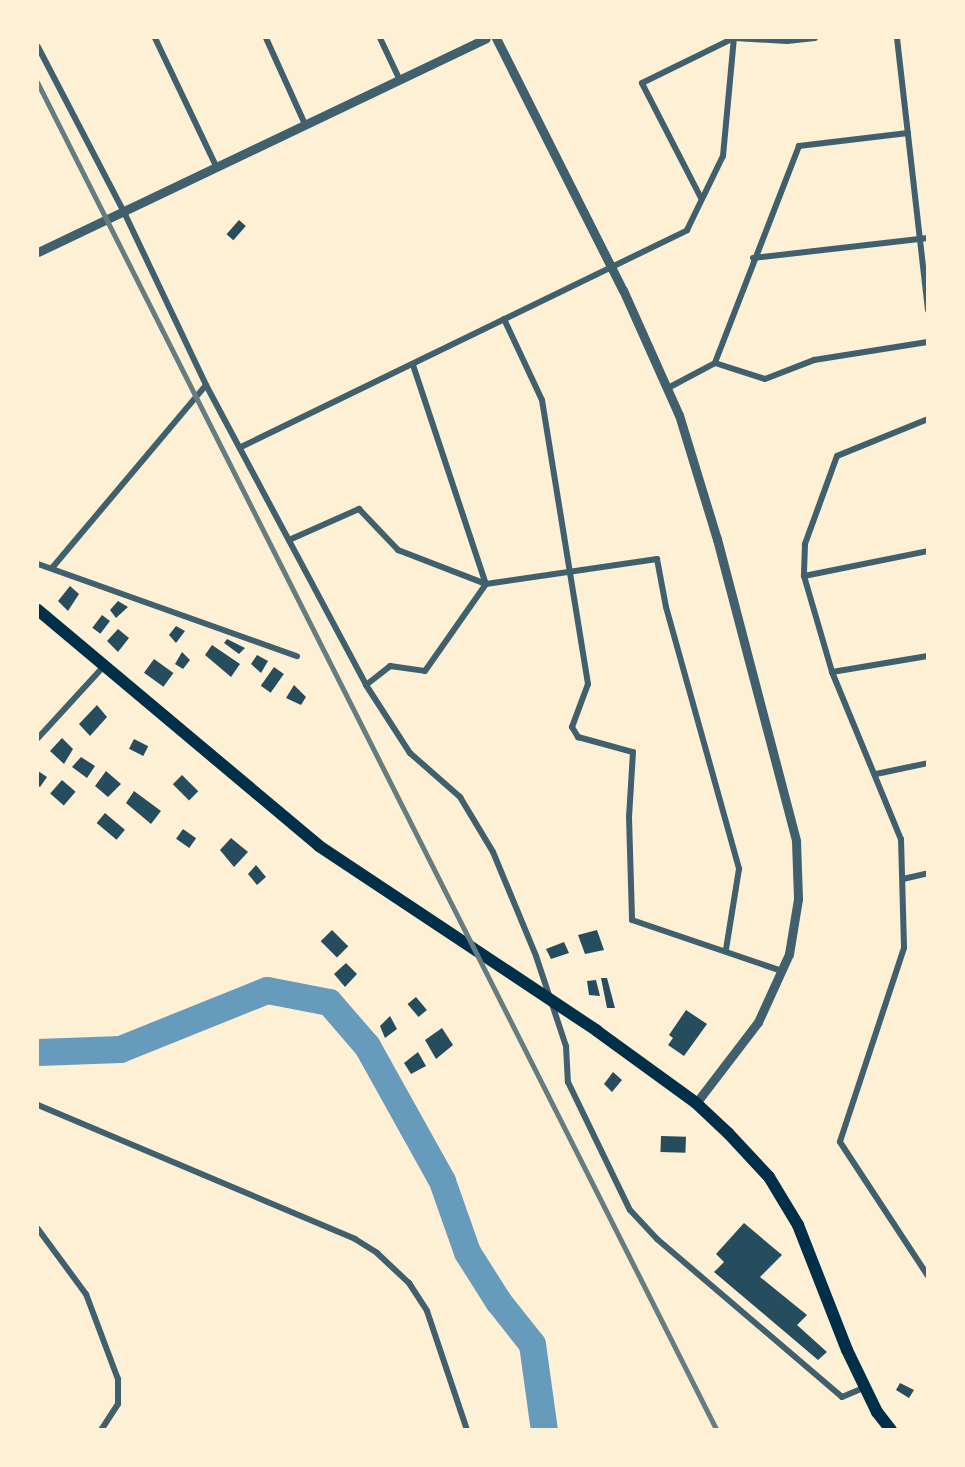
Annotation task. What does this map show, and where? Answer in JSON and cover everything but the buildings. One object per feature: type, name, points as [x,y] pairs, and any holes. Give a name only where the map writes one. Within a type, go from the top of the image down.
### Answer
[{"type":"highway","points":[[38,610],[103,667],[319,846],[597,1031],[696,1103],[769,1177],[798,1225],[865,1387],[891,1430]]},
{"type":"street","points":[[155,38],[216,166]]},
{"type":"street","points":[[266,38],[304,122]]},
{"type":"street","points":[[380,38],[398,76]]},
{"type":"street","points":[[38,252],[398,76],[486,38]]},
{"type":"street","points":[[496,38],[668,388],[700,477],[796,841],[798,899],[789,954],[758,1022],[696,1103]]},
{"type":"street","points":[[241,447],[504,319],[611,270],[687,230],[723,156],[734,38],[642,83],[701,198]]},
{"type":"street","points":[[735,38],[787,41],[815,38]]},
{"type":"street","points":[[897,38],[917,239],[927,310]]},
{"type":"street","points":[[38,47],[123,210],[206,385],[366,685],[410,753],[460,797],[494,852],[536,956],[566,1046],[568,1082],[630,1210],[665,1247],[842,1397],[865,1387]]},
{"type":"street","points":[[668,388],[715,363],[753,258],[799,147],[908,133]]},
{"type":"street","points":[[753,258],[927,238]]},
{"type":"street","points":[[504,319],[542,400],[588,684],[572,727],[578,737],[633,752],[629,817],[632,920],[726,950],[782,971]]},
{"type":"street","points":[[715,363],[765,379],[814,360],[927,342]]},
{"type":"street","points":[[413,365],[486,584]]},
{"type":"street","points":[[52,568],[206,385]]},
{"type":"street","points":[[927,418],[837,456],[805,544],[804,576],[832,672],[901,839],[904,948],[840,1143],[927,1276]]},
{"type":"street","points":[[290,540],[358,510],[398,550],[486,584],[657,559],[666,607],[739,869],[726,950]]},
{"type":"street","points":[[804,576],[927,551]]},
{"type":"street","points":[[38,564],[297,656]]},
{"type":"street","points":[[366,685],[390,666],[425,671],[486,584]]},
{"type":"street","points":[[832,672],[927,656]]},
{"type":"street","points":[[38,738],[103,667]]},
{"type":"street","points":[[876,774],[927,763]]},
{"type":"street","points":[[903,879],[927,873]]},
{"type":"street","points":[[38,1105],[355,1239],[377,1253],[410,1283],[427,1311],[467,1430]]},
{"type":"street","points":[[38,1229],[86,1294],[118,1379],[118,1404],[101,1430]]},
{"type":"waterway","points":[[38,1052],[120,1049],[267,990],[329,1002],[367,1046],[442,1181],[467,1252],[498,1301],[532,1344],[544,1430]]},
{"type":"railway","points":[[38,83],[717,1430]]}]
